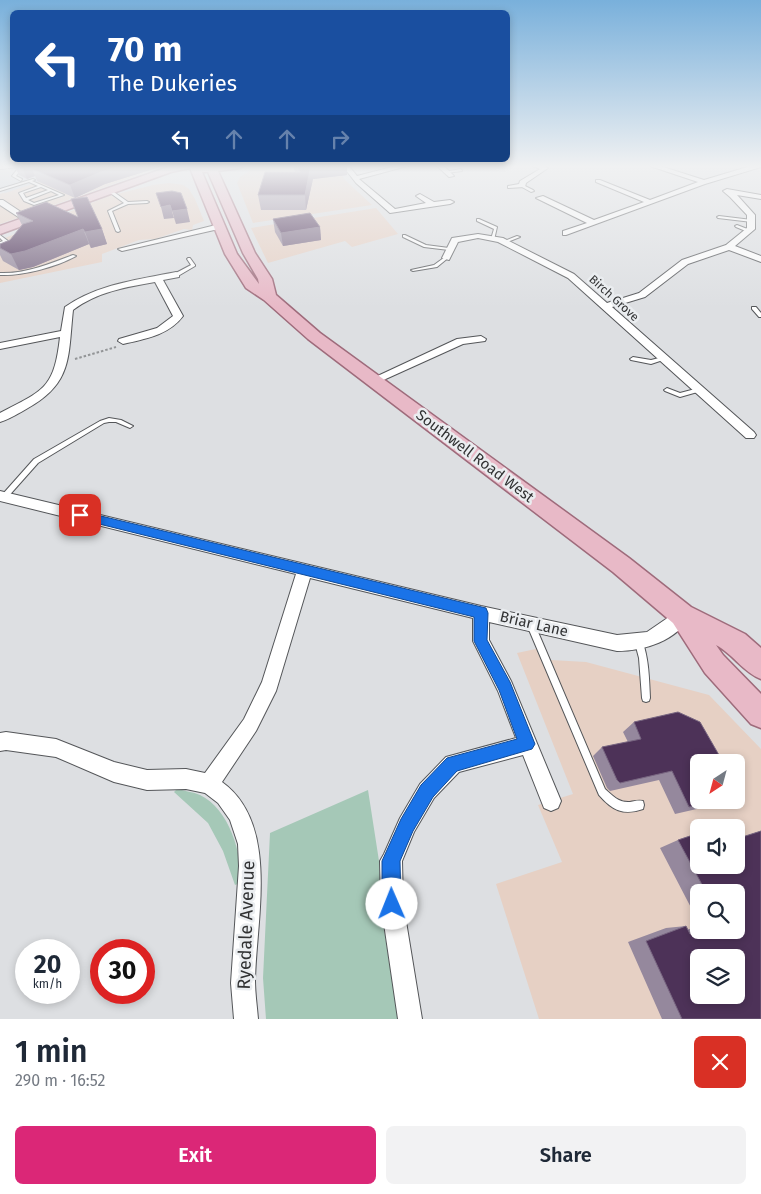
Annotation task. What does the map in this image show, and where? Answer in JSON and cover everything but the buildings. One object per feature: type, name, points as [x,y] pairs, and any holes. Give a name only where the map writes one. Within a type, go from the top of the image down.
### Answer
[{"type":"main road","points":[[0,230],[50,213]]},
{"type":"main road","name":"Southwell Road West","points":[[214,213],[232,254],[251,285],[269,297],[314,336],[621,565],[682,615],[736,642],[761,666]]},
{"type":"main road","points":[[228,213],[265,279],[269,297]]},
{"type":"main road","name":"Southwell Road West","points":[[682,615],[714,664],[761,714]]},
{"type":"street","points":[[17,213],[29,220]]},
{"type":"street","points":[[571,213],[594,223]]},
{"type":"street","points":[[566,233],[622,213]]},
{"type":"street","points":[[604,307],[642,295],[685,262],[730,247],[748,232],[752,221],[749,213]]},
{"type":"street","points":[[122,248],[220,226]]},
{"type":"street","name":"Birch Grove","points":[[448,254],[455,240],[478,236],[504,242],[571,276],[750,435]]},
{"type":"street","points":[[730,247],[761,259]]},
{"type":"street","points":[[0,418],[35,399],[54,384],[61,368],[68,309],[77,301],[96,292],[176,275]]},
{"type":"street","points":[[123,341],[139,341],[166,328],[178,316],[158,279]]},
{"type":"street","points":[[0,346],[64,333]]},
{"type":"street","points":[[375,380],[461,341],[481,339]]},
{"type":"street","name":"Briar Lane","points":[[2,496],[481,613],[529,622],[617,643],[639,643],[658,636],[682,615]]},
{"type":"street","points":[[209,784],[250,725],[270,685],[305,570]]},
{"type":"street","points":[[481,613],[481,641],[505,687],[551,801]]},
{"type":"street","name":"Ryedale Avenue","points":[[0,742],[6,741],[56,748],[114,772],[147,780],[186,779],[209,784],[225,796],[239,815],[248,844],[250,866],[243,983],[246,1019]]},
{"type":"street","points":[[410,1019],[392,904],[391,861],[407,825],[427,791],[453,764],[527,744]]},
{"type":"lane","points":[[111,213],[118,231]]},
{"type":"lane","points":[[719,217],[752,221]]},
{"type":"lane","points":[[478,220],[496,228],[493,239]]},
{"type":"lane","points":[[737,226],[748,232]]},
{"type":"lane","points":[[0,236],[6,241],[0,244]]},
{"type":"lane","points":[[404,236],[448,254],[440,264],[413,270]]},
{"type":"lane","points":[[504,242],[518,237]]},
{"type":"lane","points":[[0,274],[8,275],[30,271],[74,256]]},
{"type":"lane","points":[[176,275],[193,265],[189,259]]},
{"type":"lane","points":[[754,308],[761,316]]},
{"type":"lane","points":[[633,358],[652,362],[663,358]]},
{"type":"lane","points":[[668,390],[680,395],[699,390]]},
{"type":"lane","points":[[2,496],[36,461],[102,422],[108,419],[115,419],[130,426]]},
{"type":"lane","points":[[529,622],[602,792],[613,804],[628,809],[639,806]]},
{"type":"lane","points":[[639,643],[643,658],[646,698]]},
{"type":"path","points":[[61,361],[84,357],[122,345],[123,341]]},
{"type":"shaded area","points":[[0,213],[32,213],[0,224]]},
{"type":"shaded area","points":[[68,213],[201,213],[204,221],[193,225],[192,230],[184,229],[155,239],[139,240],[102,254],[102,262],[0,283],[0,240]]},
{"type":"shaded area","points":[[249,213],[322,213],[253,223]]},
{"type":"shaded area","points":[[348,213],[380,213],[398,234],[352,247],[345,241],[268,263],[251,228]]},
{"type":"shaded area","points":[[545,647],[551,660],[586,662],[709,695],[761,749],[761,1019],[539,1019],[496,884],[562,862],[538,805],[573,794],[517,653]]},
{"type":"green space","points":[[177,789],[200,795],[219,811],[226,821],[232,833],[239,859],[240,883],[235,885],[223,851],[208,823],[174,792]]},
{"type":"green space","points":[[368,790],[379,861],[384,929],[398,1019],[266,1019],[263,978],[270,833]]},
{"type":"route","points":[[80,515],[481,613],[481,641],[505,687],[527,744],[453,764],[427,791],[407,825],[391,861],[392,904]]}]
